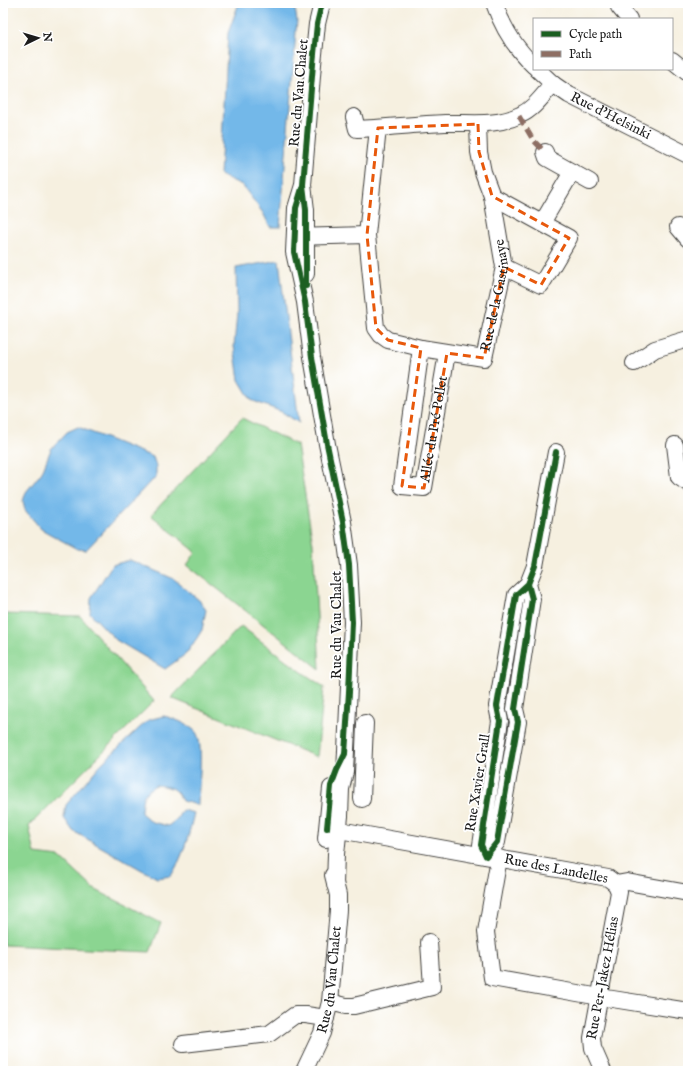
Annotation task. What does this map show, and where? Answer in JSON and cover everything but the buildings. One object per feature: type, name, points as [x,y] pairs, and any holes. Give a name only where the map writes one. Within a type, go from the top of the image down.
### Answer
[{"type":"street","name":"Rue du Vau Chalet","points":[[304,1071],[322,1033],[330,1002],[338,910],[338,895],[335,885],[336,854],[333,829],[345,772],[352,622],[349,565],[343,522],[312,357],[305,302],[307,260],[300,237],[306,210],[303,185],[313,64],[322,3]]},
{"type":"street","points":[[494,3],[507,30],[525,57],[533,65]]},
{"type":"street","points":[[620,3],[619,7],[628,18]]},
{"type":"street","points":[[673,61],[688,73]]},
{"type":"street","name":"Rue d'Helsinki","points":[[539,70],[553,84],[569,95],[688,155]]},
{"type":"street","points":[[354,117],[357,129],[470,122],[478,124],[502,121],[523,114],[535,104],[553,84]]},
{"type":"street","name":"Rue de la Gastinaye","points":[[378,128],[367,235],[376,328],[381,335],[388,340],[421,348],[484,358],[504,267],[492,196],[479,152],[478,124]]},
{"type":"street","points":[[546,152],[547,158],[590,182]]},
{"type":"street","points":[[542,223],[572,172]]},
{"type":"street","points":[[492,196],[569,238],[540,284],[504,267]]},
{"type":"street","points":[[678,227],[688,240]]},
{"type":"street","points":[[300,237],[367,235]]},
{"type":"street","points":[[634,363],[655,349],[688,339]]},
{"type":"street","name":"Allée du Pré Pollet","points":[[421,348],[402,486],[424,488],[446,352]]},
{"type":"street","points":[[675,445],[680,477],[688,483]]},
{"type":"street","name":"Rue Xavier Grall","points":[[493,857],[481,845],[500,721],[496,706],[516,595],[528,584],[536,566],[556,452]]},
{"type":"street","name":"Rue Xavier Grall","points":[[493,857],[518,722],[514,709],[532,599],[528,584]]},
{"type":"street","name":"Rue Xavier Grall","points":[[500,721],[518,722]]},
{"type":"street","points":[[362,799],[365,723]]},
{"type":"street","points":[[345,754],[352,752],[364,753]]},
{"type":"street","name":"Rue des Landelles","points":[[333,829],[608,878],[616,884],[627,882],[688,892]]},
{"type":"street","points":[[493,857],[486,932],[492,978],[600,998],[688,1011]]},
{"type":"street","name":"Rue Per-Jakez Hélias","points":[[603,1071],[593,1048],[592,1038],[619,892],[616,884]]},
{"type":"street","points":[[330,1002],[346,1006],[354,1006],[432,987],[429,942]]},
{"type":"street","points":[[183,1044],[269,1034],[295,1015],[306,1014],[326,1018]]},
{"type":"highlighted area","points":[[478,124],[479,152],[492,196],[569,238],[541,285],[504,267],[484,358],[447,353],[424,488],[402,486],[421,348],[388,340],[376,328],[367,235],[378,128]]},
{"type":"green space","points":[[242,418],[297,445],[313,544],[320,669],[187,565],[196,552],[151,515]]},
{"type":"green space","points":[[3,614],[80,616],[154,701],[29,826],[35,854],[60,857],[94,889],[161,923],[150,952],[3,945]]},
{"type":"green space","points":[[241,626],[324,687],[317,757],[171,698]]},
{"type":"water","points":[[239,3],[294,3],[297,20],[280,227],[270,227],[263,213],[242,185],[220,175],[228,33]]},
{"type":"water","points":[[279,260],[299,423],[282,412],[251,400],[239,380],[234,346],[237,313],[236,268]]},
{"type":"water","points":[[78,427],[153,457],[156,466],[156,478],[149,483],[86,550],[77,549],[41,529],[25,510],[23,501],[26,492],[42,472],[51,449],[67,432]]},
{"type":"water","points":[[130,560],[174,579],[200,601],[206,610],[202,630],[186,654],[165,669],[116,640],[90,613],[91,598],[112,565]]},
{"type":"water","points":[[164,716],[172,718],[195,731],[200,745],[200,766],[198,805],[182,801],[177,793],[169,787],[156,785],[145,793],[141,813],[152,822],[168,826],[177,819],[182,810],[194,813],[185,846],[175,869],[171,876],[157,878],[73,831],[64,818],[66,805],[101,764],[148,720]]},
{"type":"marked path","points":[[519,116],[533,140],[545,152]]},
{"type":"cycle path","points":[[306,286],[306,210],[303,185],[317,24],[322,3]]},
{"type":"cycle path","points":[[303,185],[296,208],[294,252],[305,302],[312,357],[327,444],[343,522],[349,565],[352,622],[345,754],[331,786],[327,828]]},
{"type":"cycle path","points":[[528,584],[532,599],[515,709],[518,722],[497,842],[486,856],[481,845],[500,721],[497,706],[516,595],[528,584],[535,566],[556,452]]}]
